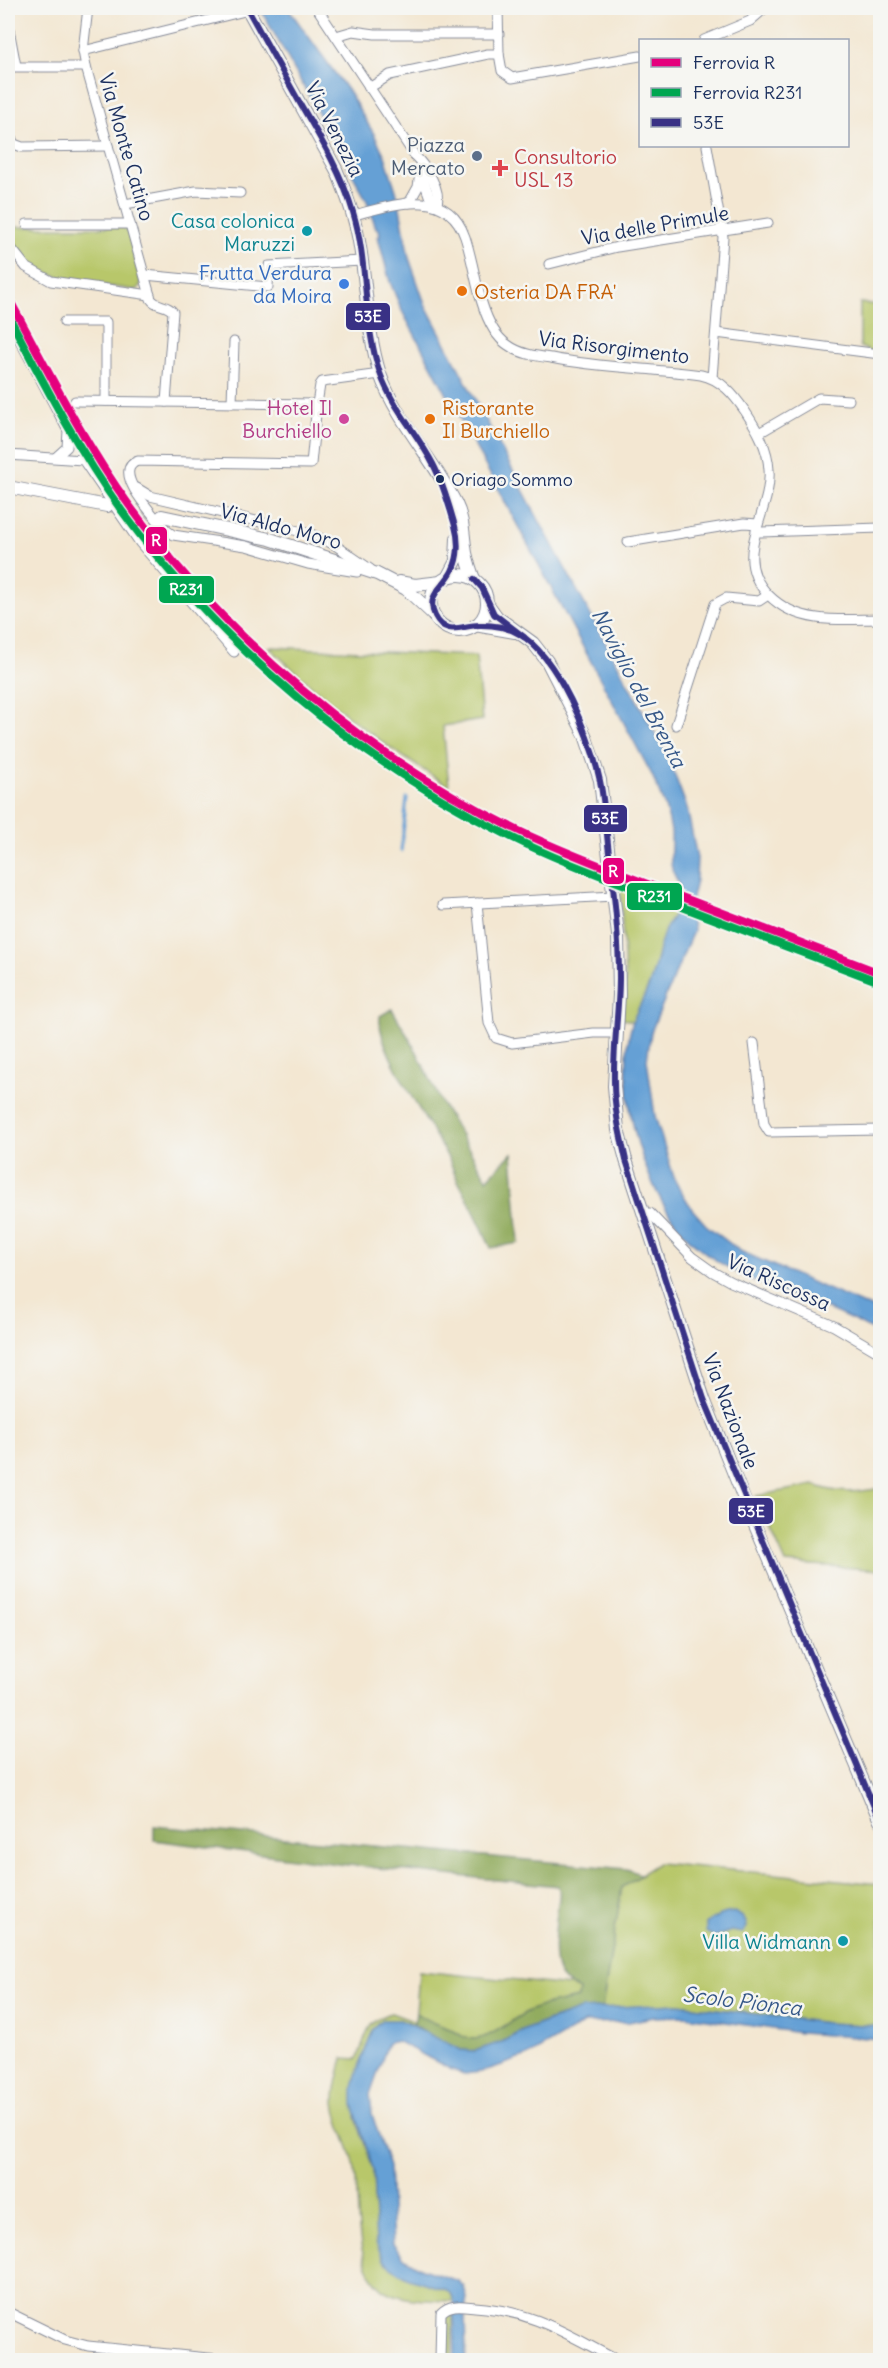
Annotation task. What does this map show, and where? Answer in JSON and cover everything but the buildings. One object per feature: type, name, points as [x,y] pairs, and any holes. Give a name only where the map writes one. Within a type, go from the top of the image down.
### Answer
[{"type":"main road","name":"Via Venezia","points":[[248,9],[360,213],[362,261],[368,313],[380,374],[394,403],[460,514],[466,555],[474,579]]},
{"type":"main road","name":"Via Venezia","points":[[439,476],[457,539],[456,561],[444,580]]},
{"type":"main road","points":[[8,487],[107,506]]},
{"type":"main road","name":"Via Aldo Moro","points":[[162,516],[270,539],[383,577],[415,585],[444,580]]},
{"type":"main road","points":[[460,575],[474,579],[485,592],[487,603],[484,616],[475,625],[464,630],[453,630],[442,625],[435,616],[432,598],[444,580],[460,575]]},
{"type":"main road","name":"Via Aldo Moro","points":[[383,577],[421,602],[435,616]]},
{"type":"main road","points":[[487,603],[497,617],[515,632]]},
{"type":"main road","points":[[475,625],[515,632]]},
{"type":"main road","name":"Via Nazionale","points":[[515,632],[533,643],[547,661],[572,707],[590,747],[603,796],[614,896],[619,973],[614,1086],[618,1130],[630,1174],[687,1350],[718,1436],[880,1821]]},
{"type":"street","name":"Via Monte Catino","points":[[88,8],[83,51],[86,67],[150,295]]},
{"type":"street","points":[[317,8],[415,156],[435,204],[407,203],[360,213]]},
{"type":"street","points":[[498,8],[499,54],[502,71],[512,78],[639,56]]},
{"type":"street","points":[[706,39],[750,21],[765,8]]},
{"type":"street","points":[[83,51],[248,9]]},
{"type":"street","points":[[8,24],[12,67],[86,67]]},
{"type":"street","points":[[336,36],[353,31],[375,34],[499,34]]},
{"type":"street","points":[[369,88],[384,77],[397,73],[499,54]]},
{"type":"street","points":[[8,132],[14,144],[22,147],[108,146]]},
{"type":"street","points":[[707,147],[723,231],[712,378]]},
{"type":"street","points":[[407,203],[419,183],[420,172],[415,156]]},
{"type":"street","points":[[125,204],[196,191],[240,194]]},
{"type":"street","name":"Via Risorgimento","points":[[435,204],[453,216],[461,228],[488,320],[508,346],[526,354],[570,362],[712,378],[726,388],[740,403],[759,434],[770,471],[769,487],[752,551],[752,567],[758,580],[768,595],[784,607],[816,618],[880,619]]},
{"type":"street","name":"Via delle Primule","points":[[549,264],[617,247],[768,223]]},
{"type":"street","points":[[27,224],[130,224]]},
{"type":"street","points":[[8,244],[26,267],[51,281],[150,295],[155,304],[170,308],[173,314],[166,402]]},
{"type":"street","points":[[145,275],[268,287],[269,266],[362,261]]},
{"type":"street","points":[[8,318],[67,427],[69,436],[67,447],[56,457]]},
{"type":"street","points":[[64,322],[106,322],[106,401]]},
{"type":"street","points":[[716,333],[880,354]]},
{"type":"street","points":[[232,403],[234,342]]},
{"type":"street","points":[[380,374],[322,382],[317,404],[311,464],[138,461],[131,464],[128,476],[130,484],[142,500],[165,530],[173,535],[246,546],[334,569],[383,577]]},
{"type":"street","points":[[759,434],[819,398],[849,400]]},
{"type":"street","points":[[75,400],[317,404]]},
{"type":"street","points":[[8,455],[82,460],[140,543],[234,652]]},
{"type":"street","points":[[128,476],[138,489],[150,496],[311,534],[335,545],[383,577]]},
{"type":"street","points":[[628,542],[744,523],[757,527],[761,532],[880,528]]},
{"type":"street","points":[[676,725],[715,604],[726,598],[759,601],[768,595]]},
{"type":"street","points":[[443,905],[614,896]]},
{"type":"street","points":[[477,903],[489,1023],[496,1038],[512,1043],[594,1033],[615,1033]]},
{"type":"street","points":[[754,1043],[764,1124],[769,1132],[880,1130]]},
{"type":"street","name":"Via Riscossa","points":[[643,1214],[650,1213],[692,1257],[713,1272],[834,1326],[880,1353]]},
{"type":"street","points":[[440,2361],[439,2319],[441,2313],[449,2306],[507,2310],[529,2316],[617,2361]]},
{"type":"street","points":[[8,2312],[65,2340],[88,2346],[228,2361]]},
{"type":"green space","points":[[8,227],[123,227],[128,232],[141,284],[138,289],[133,290],[72,280],[43,270],[30,263],[17,249],[10,237]]},
{"type":"green space","points":[[860,303],[880,305],[880,355],[860,347]]},
{"type":"green space","points":[[269,647],[476,656],[482,720],[443,726],[449,786],[401,755],[355,721]]},
{"type":"green space","points":[[620,884],[676,910],[665,931],[650,983],[633,1021],[622,1019],[625,976]]},
{"type":"green space","points":[[392,1009],[417,1052],[443,1106],[487,1179],[512,1153],[519,1243],[491,1248],[449,1160],[386,1048],[380,1016]]},
{"type":"green space","points":[[814,1485],[847,1492],[880,1488],[880,1570],[786,1563],[756,1496]]},
{"type":"green space","points":[[154,1826],[627,1869],[642,1875],[622,1887],[602,2008],[558,2017],[524,2030],[490,2047],[472,2051],[444,2043],[414,2025],[416,2013],[428,2021],[466,2038],[474,2039],[499,2030],[535,2008],[578,1998],[579,1990],[562,1978],[556,1965],[556,1920],[560,1895],[558,1886],[338,1864],[154,1840]]},
{"type":"green space","points":[[658,1863],[880,1884],[880,2026],[827,2023],[678,2004],[602,2008],[622,1886]]},
{"type":"green space","points":[[419,1971],[570,1986],[580,1990],[578,1998],[535,2008],[499,2030],[474,2039],[466,2038],[428,2021],[416,2013]]},
{"type":"green space","points":[[391,2013],[413,2021],[414,2025],[400,2020],[378,2023],[367,2048],[356,2118],[373,2169],[376,2243],[435,2286],[447,2291],[454,2301],[413,2299],[393,2294],[377,2283],[364,2257],[354,2164],[336,2111],[335,2092],[343,2058],[357,2059],[371,2025],[382,2016]]},
{"type":"green space","points":[[450,2310],[453,2310],[452,2360],[447,2360],[447,2318]]},
{"type":"water","points":[[260,8],[288,8],[350,94],[374,134],[385,156],[398,197],[409,258],[425,304],[668,757],[687,808],[697,858],[696,881],[690,906],[693,931],[651,1032],[647,1060],[655,1116],[675,1181],[692,1209],[706,1225],[740,1251],[880,1312],[880,1335],[835,1312],[763,1284],[717,1261],[697,1246],[678,1227],[662,1202],[638,1143],[627,1080],[627,1051],[632,1024],[650,983],[665,930],[680,897],[680,887],[672,868],[671,831],[666,810],[652,775],[402,311],[390,282],[378,237],[380,236],[379,229],[376,228],[367,201]]},
{"type":"water","points":[[734,1912],[746,1921],[747,1927],[743,1933],[731,1931],[715,1937],[706,1932],[706,1924],[712,1919]]},
{"type":"water","points":[[678,2004],[827,2023],[880,2026],[880,2039],[800,2033],[686,2016],[653,2017],[629,2022],[584,2023],[528,2056],[481,2072],[464,2074],[397,2041],[388,2043],[370,2094],[372,2114],[389,2167],[393,2244],[404,2258],[422,2269],[458,2281],[464,2287],[467,2298],[466,2360],[455,2360],[452,2295],[446,2290],[409,2278],[391,2267],[384,2260],[376,2243],[373,2169],[353,2105],[356,2075],[373,2029],[382,2020],[400,2020],[461,2050],[475,2051],[581,2009]]},
{"type":"waterway","points":[[401,851],[407,798]]},
{"type":"tunnel","points":[[107,506],[161,516]]},
{"type":"rail line","name":"R","points":[[8,297],[96,455],[129,505],[168,556],[256,649],[354,731],[406,767],[461,800],[536,839],[613,871],[880,973]]},
{"type":"rail line","name":"R231","points":[[8,315],[76,440],[122,511],[204,610],[297,698],[400,774],[511,837],[606,878],[877,981]]},
{"type":"transit line","name":"53E","points":[[247,8],[343,184],[358,232],[370,333],[380,373],[391,397],[433,464],[448,502],[456,531],[457,554],[449,577],[432,602],[435,616],[444,627],[496,626],[519,634],[533,645],[547,660],[559,679],[571,700],[589,743],[602,790],[616,915],[619,977],[614,1092],[626,1160],[704,1399],[880,1821]]},
{"type":"transit line","name":"53E","points":[[474,579],[482,588],[494,614],[524,637]]},
{"type":"place","name":"Piazza Mercato","points":[[477,156]]},
{"type":"place","name":"Consultorio USL 13","points":[[500,168]]},
{"type":"place","name":"Casa colonica Maruzzi","points":[[307,231]]},
{"type":"place","name":"Frutta Verdura da Moira","points":[[344,284]]},
{"type":"place","name":"Osteria DA FRA'","points":[[462,291]]},
{"type":"place","name":"Hotel Il Burchiello","points":[[344,419]]},
{"type":"place","name":"Ristorante Il Burchiello","points":[[430,419]]},
{"type":"place","name":"Oriago Sommo","points":[[440,479]]},
{"type":"place","name":"Villa Widmann","points":[[843,1941]]},
{"type":"water label","name":"Naviglio del Brenta","points":[[639,688]]},
{"type":"water label","name":"Scolo Pionca","points":[[742,2001]]}]
